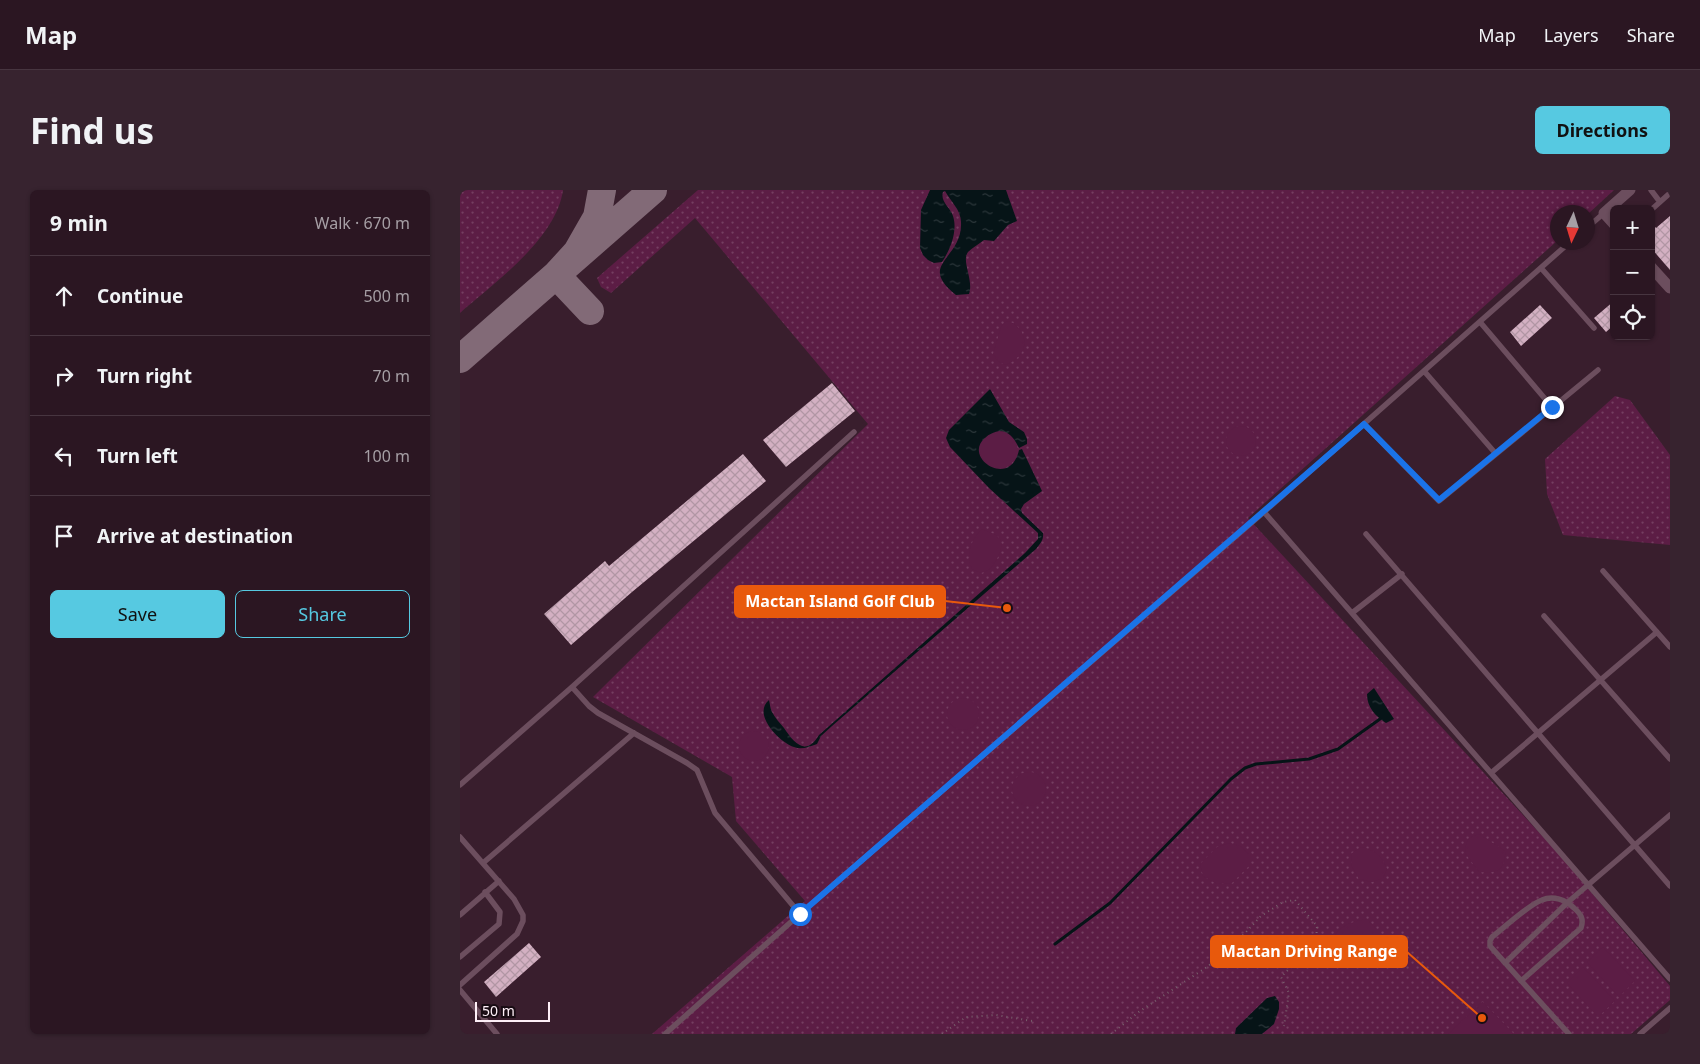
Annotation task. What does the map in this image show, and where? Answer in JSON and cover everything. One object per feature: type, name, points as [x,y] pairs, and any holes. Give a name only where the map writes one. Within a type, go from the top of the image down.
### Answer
[{"type":"street","points":[[1610,220],[1604,213],[1630,190]]},
{"type":"street","points":[[1655,271],[1670,288]]},
{"type":"lane","points":[[1651,190],[1660,202]]},
{"type":"lane","points":[[1655,206],[1670,193]]},
{"type":"lane","points":[[1595,221],[1604,213]]},
{"type":"lane","points":[[665,1034],[800,914],[1264,512],[1561,250]]},
{"type":"lane","points":[[1541,268],[1594,328]]},
{"type":"lane","points":[[1480,322],[1552,407]]},
{"type":"lane","points":[[1364,424],[1439,500],[1598,370]]},
{"type":"lane","points":[[1424,371],[1496,454]]},
{"type":"lane","points":[[460,785],[854,432]]},
{"type":"lane","points":[[1264,512],[1670,979]]},
{"type":"lane","points":[[1366,534],[1670,886]]},
{"type":"lane","points":[[1603,571],[1670,646]]},
{"type":"lane","points":[[1352,613],[1402,574]]},
{"type":"lane","points":[[1544,616],[1670,759]]},
{"type":"lane","points":[[1491,773],[1657,632]]},
{"type":"lane","points":[[572,686],[590,706],[687,762],[697,770],[715,813],[800,914]]},
{"type":"lane","points":[[483,863],[634,733]]},
{"type":"lane","points":[[1505,963],[1568,902],[1670,815]]},
{"type":"lane","points":[[460,836],[521,909],[523,921],[522,927],[517,934],[460,985]]},
{"type":"lane","points":[[460,914],[499,881]]},
{"type":"lane","points":[[460,957],[498,924],[500,912],[485,892]]},
{"type":"lane","points":[[1521,982],[1581,928],[1580,913],[1568,902],[1553,898],[1542,900],[1492,937],[1490,946],[1521,982],[1569,1034]]},
{"type":"lane","points":[[460,990],[497,1034]]},
{"type":"lane","points":[[1640,1034],[1670,1008]]},
{"type":"path","points":[[1111,1034],[1140,1011],[1207,967],[1233,946],[1261,916],[1283,902],[1295,900],[1317,926],[1316,942],[1281,977],[1289,993],[1284,1026]]},
{"type":"path","points":[[942,1034],[966,1017],[996,1015],[1032,1021]]},
{"type":"shaded area","points":[[460,190],[563,190],[558,208],[549,226],[537,242],[506,273],[460,313]]},
{"type":"shaded area","points":[[698,190],[1614,190],[1595,208],[1595,205],[1550,205],[1550,247],[1248,518],[1559,854],[1670,986],[1670,1000],[1631,1034],[652,1034],[805,901],[736,821],[732,777],[593,697],[868,424],[695,218],[611,293],[601,287],[597,278]]},
{"type":"shaded area","points":[[1006,321],[1013,323],[1021,331],[1024,337],[1024,347],[1019,356],[1005,365],[998,361],[993,354],[1001,327]]},
{"type":"shaded area","points":[[1615,396],[1630,400],[1670,455],[1670,545],[1563,535],[1547,494],[1545,459]]},
{"type":"shaded area","points":[[1241,426],[1252,430],[1256,441],[1252,452],[1241,456],[1230,452],[1226,441],[1230,430]]},
{"type":"shaded area","points":[[1003,431],[1010,435],[1019,450],[1017,457],[1008,466],[1000,469],[992,468],[981,455],[980,447],[983,440],[990,434]]},
{"type":"shaded area","points":[[982,529],[998,537],[1001,546],[994,564],[987,571],[981,573],[972,569],[969,553],[972,543]]},
{"type":"shaded area","points":[[963,698],[974,703],[979,714],[974,725],[963,730],[952,725],[947,714],[952,703]]},
{"type":"shaded area","points":[[754,731],[760,732],[768,740],[768,752],[760,760],[754,761],[748,760],[740,752],[739,746],[740,740],[748,732]]},
{"type":"shaded area","points":[[1029,772],[1036,773],[1041,777],[1045,782],[1045,796],[1041,801],[1036,805],[1029,806],[1022,805],[1017,801],[1013,796],[1012,789],[1013,782],[1017,777],[1022,773]]},
{"type":"shaded area","points":[[1479,834],[1505,851],[1502,867],[1495,871],[1479,872],[1465,853],[1468,841]]},
{"type":"shaded area","points":[[1230,843],[1240,846],[1249,854],[1249,866],[1232,883],[1217,884],[1203,876],[1200,864],[1217,847]]},
{"type":"shaded area","points":[[1362,847],[1378,854],[1383,860],[1387,869],[1383,878],[1372,882],[1359,879],[1351,865],[1352,853]]},
{"type":"shaded area","points":[[1367,919],[1376,929],[1376,942],[1359,957],[1344,959],[1338,957],[1331,943],[1337,932],[1350,923]]},
{"type":"shaded area","points":[[1603,947],[1635,981],[1619,997],[1587,962]]},
{"type":"shaded area","points":[[1583,967],[1615,1001],[1598,1017],[1567,983]]},
{"type":"shaded area","points":[[1482,1002],[1514,1034],[1448,1034]]},
{"type":"water","points":[[930,190],[1006,190],[1017,221],[1008,225],[994,241],[984,240],[968,252],[966,260],[970,283],[969,294],[956,295],[945,284],[940,275],[944,261],[960,235],[961,222],[958,210],[945,191],[942,196],[952,213],[955,228],[948,252],[942,262],[934,263],[923,255],[920,248],[921,210]]},
{"type":"water","points":[[990,389],[1009,422],[1024,432],[1027,444],[1019,448],[1009,434],[999,431],[985,438],[979,446],[979,454],[983,461],[990,466],[998,469],[1007,468],[1014,462],[1019,450],[1022,449],[1042,491],[1024,504],[1021,509],[1022,513],[1043,533],[1041,542],[1036,549],[832,726],[821,736],[817,744],[799,748],[781,740],[765,720],[765,706],[769,700],[773,714],[792,739],[800,745],[809,745],[1025,553],[1038,539],[1038,533],[989,488],[950,447],[946,438],[949,430]]},
{"type":"water","points":[[1374,688],[1394,719],[1386,723],[1375,714],[1368,703],[1367,694]]},
{"type":"water","points":[[1275,996],[1279,1002],[1279,1009],[1274,1024],[1262,1034],[1235,1034],[1236,1028],[1267,998]]},
{"type":"building","points":[[1670,216],[1670,270],[1655,253],[1655,227],[1656,228]]},
{"type":"building","points":[[1610,304],[1610,328],[1606,332],[1594,318]]},
{"type":"building","points":[[1540,305],[1552,318],[1521,346],[1510,332]]},
{"type":"building","points":[[832,383],[855,411],[786,467],[763,440]]},
{"type":"building","points":[[743,454],[766,481],[571,645],[544,614],[605,561],[609,566]]},
{"type":"building","points":[[529,943],[541,957],[496,997],[484,982]]},
{"type":"waterway","points":[[1055,944],[1110,903],[1231,779],[1245,768],[1256,764],[1309,759],[1338,749],[1380,719]]},
{"type":"taxiway","points":[[590,311],[556,275],[577,252],[597,217],[602,190]]},
{"type":"taxiway","points":[[460,359],[653,190]]},
{"type":"place","name":"Mactan Island Golf Club","points":[[1007,608]]},
{"type":"place","name":"Mactan Driving Range","points":[[1482,1018]]},
{"type":"route","points":[[800,914],[1364,424],[1439,500],[1552,407]]}]
